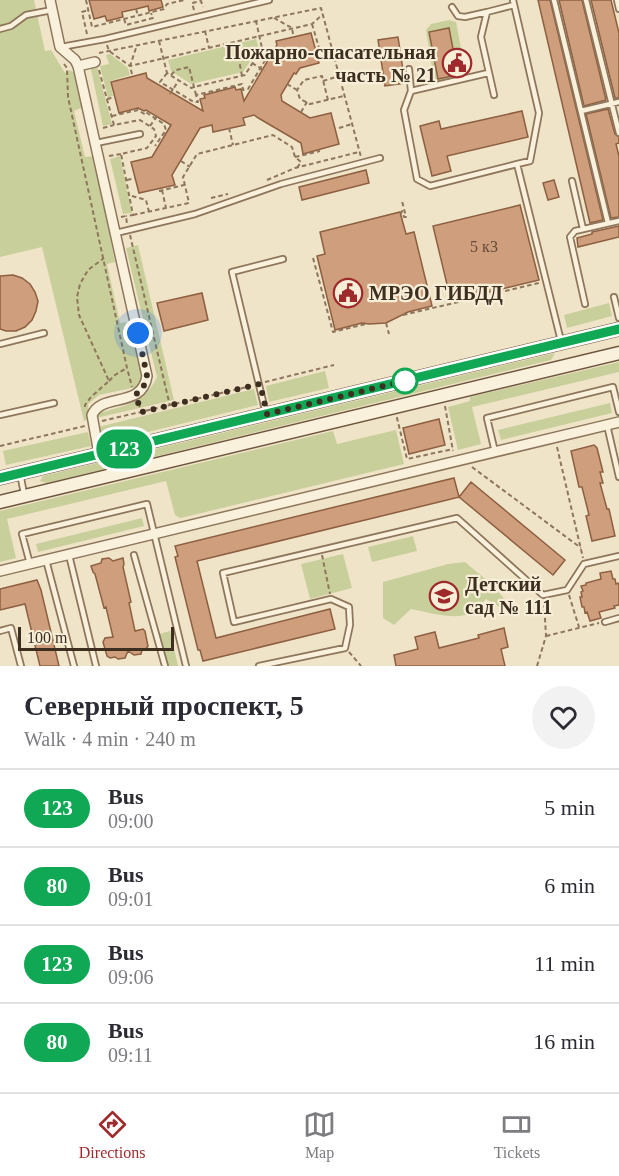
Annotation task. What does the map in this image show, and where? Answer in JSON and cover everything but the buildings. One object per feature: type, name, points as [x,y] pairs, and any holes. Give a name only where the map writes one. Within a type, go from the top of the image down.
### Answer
[{"type":"main road","points":[[1,475],[20,473],[619,329]]},
{"type":"main road","points":[[561,343],[567,366]]},
{"type":"main road","points":[[0,502],[619,353]]},
{"type":"street","points":[[50,0],[60,47],[75,60],[78,66],[147,376],[141,390],[135,395],[100,405],[94,410],[90,424],[99,454]]},
{"type":"street","points":[[78,66],[96,59]]},
{"type":"street","points":[[0,572],[619,422]]},
{"type":"lane","points":[[60,47],[105,39],[269,0]]},
{"type":"lane","points":[[554,0],[608,223]]},
{"type":"lane","points":[[586,0],[619,133]]},
{"type":"lane","points":[[617,0],[619,9]]},
{"type":"lane","points":[[409,69],[411,91],[404,110],[417,178],[430,186],[530,161],[539,112],[514,2],[465,17],[458,16],[452,7]]},
{"type":"lane","points":[[0,29],[11,26],[26,15],[52,10]]},
{"type":"lane","points":[[487,12],[481,37],[494,95]]},
{"type":"lane","points":[[411,91],[488,73]]},
{"type":"lane","points":[[581,111],[619,102]]},
{"type":"lane","points":[[96,143],[140,134]]},
{"type":"lane","points":[[116,233],[195,214],[281,184],[380,158]]},
{"type":"lane","points":[[517,164],[561,343]]},
{"type":"lane","points":[[572,181],[583,229]]},
{"type":"lane","points":[[585,303],[570,237],[575,231],[619,221]]},
{"type":"lane","points":[[267,414],[232,272],[283,259]]},
{"type":"lane","points":[[614,297],[619,318]]},
{"type":"lane","points":[[0,344],[44,333]]},
{"type":"lane","points":[[495,452],[487,418],[613,387],[619,412]]},
{"type":"lane","points":[[0,415],[54,403]]},
{"type":"lane","points":[[607,425],[619,477]]},
{"type":"lane","points":[[20,473],[24,496]]},
{"type":"lane","points":[[30,564],[22,534],[147,504],[186,666]]},
{"type":"lane","points":[[259,666],[345,648],[350,625],[349,607],[331,599],[234,622],[223,573],[457,518],[543,595],[567,590],[584,564],[619,556]]},
{"type":"lane","points":[[69,555],[96,666]]},
{"type":"lane","points":[[134,555],[165,666]]},
{"type":"lane","points":[[46,560],[74,666]]},
{"type":"lane","points":[[605,622],[619,618]]},
{"type":"lane","points":[[0,631],[11,628],[21,666]]},
{"type":"path","points":[[86,0],[92,27],[151,13],[164,9],[166,4],[184,0],[188,4],[202,0],[202,8]]},
{"type":"path","points":[[192,3],[194,10]]},
{"type":"path","points":[[96,59],[137,45],[321,8],[362,163]]},
{"type":"path","points":[[136,9],[138,16]]},
{"type":"path","points":[[87,34],[82,12],[88,10]]},
{"type":"path","points":[[124,19],[126,25],[153,18],[151,13]]},
{"type":"path","points":[[130,66],[312,24],[323,14]]},
{"type":"path","points":[[274,18],[292,28]]},
{"type":"path","points":[[166,73],[191,87],[245,75],[262,48],[256,21]]},
{"type":"path","points":[[312,24],[319,48],[334,56]]},
{"type":"path","points":[[292,28],[293,34]]},
{"type":"path","points":[[205,32],[208,48]]},
{"type":"path","points":[[159,41],[166,73],[160,82],[194,102],[198,102],[189,67],[176,70],[171,75]]},
{"type":"path","points":[[132,74],[130,66],[137,45]]},
{"type":"path","points":[[257,56],[251,52],[238,55],[243,90],[248,89],[270,52],[262,48]]},
{"type":"path","points":[[118,57],[130,66]]},
{"type":"path","points":[[61,59],[67,68],[69,97],[127,368],[142,412]]},
{"type":"path","points":[[252,63],[265,70]]},
{"type":"path","points":[[297,90],[304,80],[322,76],[328,100]]},
{"type":"path","points":[[323,81],[339,76]]},
{"type":"path","points":[[170,94],[179,80]]},
{"type":"path","points":[[218,81],[220,90]]},
{"type":"path","points":[[196,95],[242,84]]},
{"type":"path","points":[[287,84],[297,90],[300,99],[310,104],[345,96]]},
{"type":"path","points":[[107,99],[115,97]]},
{"type":"path","points":[[301,112],[307,102]]},
{"type":"path","points":[[112,116],[138,110],[156,117],[165,124],[166,129],[157,147],[150,143]]},
{"type":"path","points":[[150,127],[156,117]]},
{"type":"path","points":[[339,128],[352,124]]},
{"type":"path","points":[[102,128],[114,125]]},
{"type":"path","points":[[229,128],[233,145]]},
{"type":"path","points":[[133,215],[189,203],[183,177],[197,154],[273,135],[292,147],[295,157],[301,162],[297,168]]},
{"type":"path","points":[[283,141],[287,135]]},
{"type":"path","points":[[295,157],[320,151]]},
{"type":"path","points":[[108,156],[121,154]]},
{"type":"path","points":[[181,161],[190,167]]},
{"type":"path","points":[[127,180],[135,178]]},
{"type":"path","points":[[166,208],[160,191],[184,185]]},
{"type":"path","points":[[130,196],[146,200],[149,212]]},
{"type":"path","points":[[401,214],[402,211],[406,217],[402,201]]},
{"type":"path","points":[[104,258],[88,270],[76,297],[79,315],[108,381]]},
{"type":"path","points":[[314,258],[333,332],[366,324]]},
{"type":"path","points":[[403,315],[541,282]]},
{"type":"path","points":[[386,323],[389,334]]},
{"type":"path","points":[[0,446],[334,365]]},
{"type":"path","points":[[90,424],[85,405],[90,397],[115,375],[127,368]]},
{"type":"path","points":[[406,416],[397,418],[407,459],[453,450],[444,404]]},
{"type":"path","points":[[555,438],[584,564]]},
{"type":"path","points":[[470,465],[581,548]]},
{"type":"path","points":[[321,551],[331,599]]},
{"type":"path","points":[[567,590],[579,628]]},
{"type":"path","points":[[537,666],[546,636],[543,595]]},
{"type":"path","points":[[546,636],[605,622]]},
{"type":"path","points":[[345,648],[361,666]]},
{"type":"green space","points":[[0,0],[34,0],[45,51],[51,50],[65,73],[70,70],[74,73],[83,107],[74,111],[85,157],[94,156],[115,262],[107,264],[120,323],[129,322],[142,372],[141,382],[137,387],[99,395],[88,404],[89,419],[84,421],[42,247],[0,257]]},
{"type":"green space","points":[[449,20],[456,22],[461,48],[472,63],[462,81],[441,86],[434,81],[426,30],[431,24]]},
{"type":"green space","points":[[256,39],[259,48],[243,72],[191,84],[171,71],[168,60]]},
{"type":"green space","points":[[110,54],[128,68],[130,75],[110,81],[113,96],[108,98],[100,66],[109,64],[106,55]]},
{"type":"green space","points":[[96,63],[112,124],[103,126],[90,65]]},
{"type":"green space","points":[[120,156],[132,213],[123,214],[110,159]]},
{"type":"green space","points":[[138,245],[174,400],[96,418],[99,413],[140,398],[157,377],[126,248]]},
{"type":"green space","points":[[609,303],[612,316],[567,328],[564,315]]},
{"type":"green space","points":[[555,353],[551,360],[47,483],[40,481],[43,476]]},
{"type":"green space","points":[[619,362],[619,372],[472,407],[481,444],[458,450],[448,407],[470,401],[470,397]]},
{"type":"green space","points":[[325,371],[329,388],[269,402],[266,386]]},
{"type":"green space","points":[[254,389],[258,405],[103,443],[98,427]]},
{"type":"green space","points":[[610,403],[612,413],[501,440],[498,430]]},
{"type":"green space","points":[[396,430],[404,464],[185,517],[180,518],[175,515],[166,481],[7,519],[16,558],[0,562],[0,511],[333,431],[337,444]]},
{"type":"green space","points":[[88,432],[91,446],[6,465],[3,451]]},
{"type":"green space","points":[[142,518],[144,526],[38,552],[36,544]]},
{"type":"green space","points":[[413,536],[417,551],[372,562],[368,547]]},
{"type":"green space","points":[[343,554],[352,588],[310,599],[301,564]]},
{"type":"green space","points":[[465,562],[490,583],[513,608],[505,610],[486,599],[473,611],[462,616],[440,615],[411,609],[394,625],[383,618],[383,582],[448,564]]},
{"type":"green space","points":[[170,631],[178,666],[166,666],[159,634]]},
{"type":"bus line","name":"123","points":[[0,478],[619,329]]},
{"type":"place","name":"Пожарно-спасательная часть № 21","points":[[457,63]]},
{"type":"place","name":"МРЭО ГИБДД","points":[[348,293]]},
{"type":"place","name":"Детский сад № 111","points":[[444,596]]},
{"type":"route","points":[[138,333],[147,376],[141,390],[135,395],[142,412],[260,384],[267,414],[405,381]]}]
